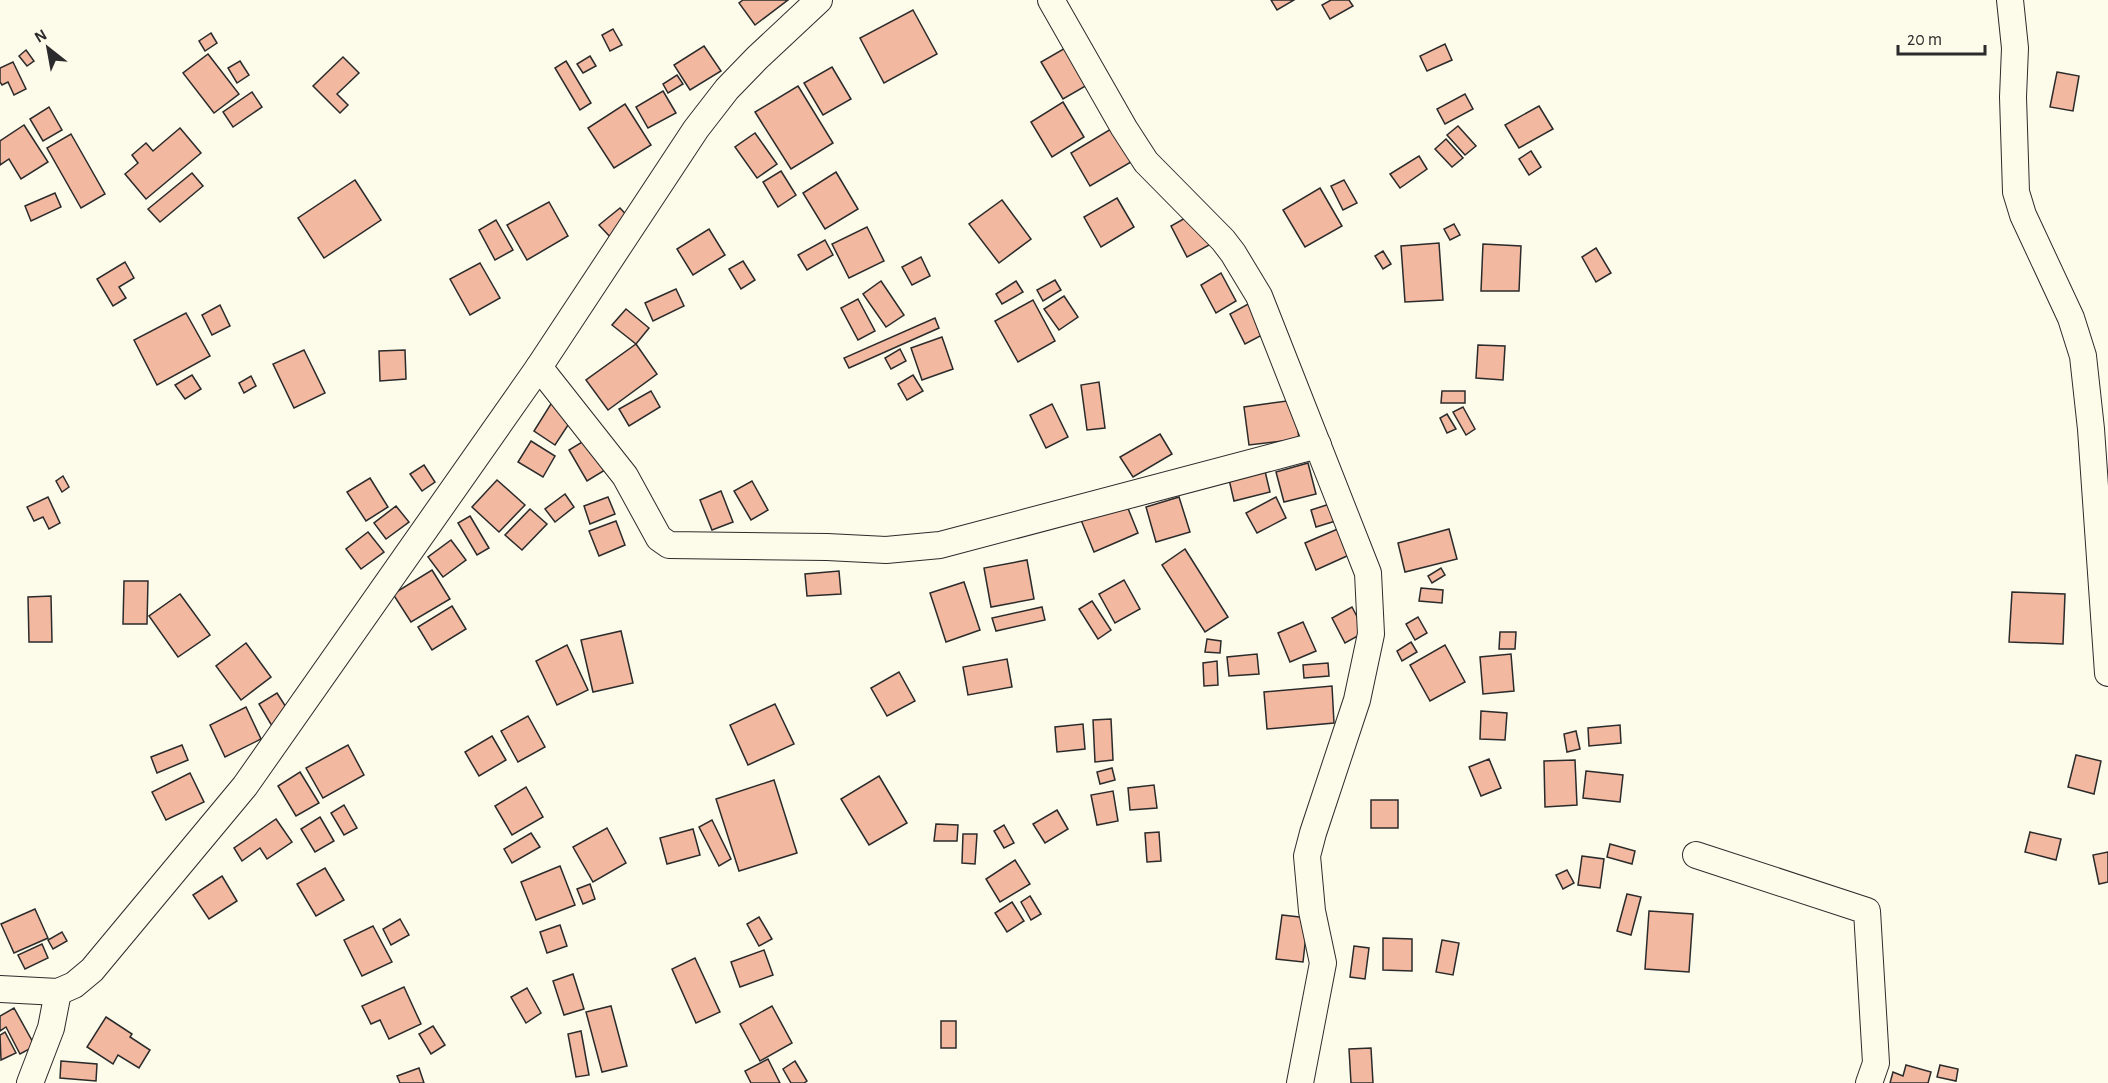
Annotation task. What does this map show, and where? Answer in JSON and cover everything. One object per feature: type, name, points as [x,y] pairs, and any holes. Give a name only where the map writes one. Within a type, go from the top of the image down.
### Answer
[{"type":"street","points":[[0,989],[58,992],[74,985],[92,970],[245,786],[539,367],[696,129],[727,89],[819,0]]},
{"type":"street","points":[[1052,0],[1124,128],[1146,162],[1223,240],[1259,296],[1368,573],[1371,634],[1357,700],[1307,856],[1312,911],[1323,963],[1300,1083]]},
{"type":"street","points":[[2010,0],[2015,48],[2013,97],[2016,192],[2023,215],[2071,318],[2083,356],[2091,429],[2108,673]]},
{"type":"street","points":[[539,367],[625,476],[659,538],[669,545],[886,550],[940,545],[1318,445]]},
{"type":"street","points":[[1696,855],[1867,911],[1876,1063],[1869,1083]]},
{"type":"street","points":[[30,1083],[51,1028],[58,992]]},
{"type":"building","points":[[743,0],[788,0],[755,25],[739,3]]},
{"type":"building","points":[[1271,0],[1294,0],[1277,10]]},
{"type":"building","points":[[1331,0],[1349,0],[1353,6],[1330,19],[1322,5]]},
{"type":"building","points":[[913,10],[937,54],[884,83],[860,38]]},
{"type":"building","points":[[613,29],[622,45],[610,51],[602,35]]},
{"type":"building","points":[[211,33],[217,43],[205,51],[199,41]]},
{"type":"building","points":[[1445,44],[1452,60],[1427,71],[1420,56]]},
{"type":"building","points":[[704,46],[721,71],[690,90],[674,65]]},
{"type":"building","points":[[1067,47],[1089,84],[1063,99],[1041,62]]},
{"type":"building","points":[[26,50],[34,61],[27,66],[19,56]]},
{"type":"building","points":[[208,54],[239,94],[214,113],[183,73]]},
{"type":"building","points":[[590,56],[596,66],[583,73],[577,64]]},
{"type":"building","points":[[343,57],[359,73],[337,94],[348,105],[340,113],[313,86]]},
{"type":"building","points":[[240,61],[249,75],[237,83],[228,68]]},
{"type":"building","points":[[566,61],[591,103],[580,110],[555,68]]},
{"type":"building","points":[[13,62],[26,89],[14,95],[8,82],[2,85],[0,82],[0,68]]},
{"type":"building","points":[[832,67],[851,99],[823,115],[804,83]]},
{"type":"building","points":[[2057,72],[2079,76],[2073,111],[2050,107]]},
{"type":"building","points":[[677,75],[683,84],[668,93],[663,84]]},
{"type":"building","points":[[798,86],[833,143],[791,169],[755,112]]},
{"type":"building","points":[[663,91],[676,113],[648,128],[636,107]]},
{"type":"building","points":[[252,92],[262,107],[233,127],[223,112]]},
{"type":"building","points":[[1465,94],[1473,109],[1445,124],[1437,109]]},
{"type":"building","points":[[1063,102],[1084,137],[1052,157],[1031,122]]},
{"type":"building","points":[[625,104],[651,145],[614,168],[588,128]]},
{"type":"building","points":[[1539,106],[1553,129],[1519,148],[1505,125]]},
{"type":"building","points":[[49,107],[62,130],[43,141],[30,119]]},
{"type":"building","points":[[24,125],[48,162],[21,179],[9,159],[0,165],[0,141]]},
{"type":"building","points":[[1458,126],[1476,146],[1465,155],[1447,135]]},
{"type":"building","points":[[180,128],[201,153],[146,199],[125,174],[138,163],[132,155],[146,143],[153,151]]},
{"type":"building","points":[[1111,129],[1131,162],[1090,186],[1071,153]]},
{"type":"building","points":[[755,133],[777,164],[757,178],[735,147]]},
{"type":"building","points":[[71,134],[105,194],[81,208],[47,148]]},
{"type":"building","points":[[1446,139],[1463,158],[1452,167],[1435,149]]},
{"type":"building","points":[[1531,151],[1541,167],[1529,175],[1519,159]]},
{"type":"building","points":[[1419,156],[1427,169],[1400,188],[1390,174]]},
{"type":"building","points":[[781,171],[796,195],[778,207],[763,182]]},
{"type":"building","points":[[836,172],[858,209],[825,229],[803,193]]},
{"type":"building","points":[[192,173],[203,186],[160,222],[148,209]]},
{"type":"building","points":[[355,180],[381,220],[324,258],[298,218]]},
{"type":"building","points":[[1344,180],[1357,203],[1343,210],[1331,186]]},
{"type":"building","points":[[1320,188],[1342,226],[1305,247],[1283,210]]},
{"type":"building","points":[[55,193],[61,207],[31,221],[25,206]]},
{"type":"building","points":[[1117,198],[1134,227],[1101,247],[1084,217]]},
{"type":"building","points":[[1002,200],[1031,239],[999,263],[969,224]]},
{"type":"building","points":[[549,202],[568,236],[527,260],[507,225]]},
{"type":"building","points":[[620,208],[633,222],[612,239],[599,225]]},
{"type":"building","points":[[1194,213],[1211,244],[1187,257],[1171,226]]},
{"type":"building","points":[[496,220],[513,250],[495,260],[479,230]]},
{"type":"building","points":[[1454,224],[1460,235],[1450,240],[1444,229]]},
{"type":"building","points":[[867,227],[884,261],[849,278],[832,244]]},
{"type":"building","points":[[709,229],[725,255],[693,275],[677,249]]},
{"type":"building","points":[[825,240],[833,255],[807,270],[798,255]]},
{"type":"building","points":[[1439,243],[1443,300],[1405,302],[1401,246]]},
{"type":"building","points":[[1483,244],[1521,246],[1519,291],[1481,291]]},
{"type":"building","points":[[1596,248],[1611,273],[1596,282],[1582,257]]},
{"type":"building","points":[[1383,251],[1391,264],[1383,269],[1375,256]]},
{"type":"building","points":[[921,257],[930,276],[912,285],[902,267]]},
{"type":"building","points":[[743,261],[755,280],[741,289],[729,269]]},
{"type":"building","points":[[125,262],[134,278],[119,287],[126,298],[113,306],[97,279]]},
{"type":"building","points":[[480,263],[500,298],[470,315],[450,279]]},
{"type":"building","points":[[1221,273],[1236,301],[1216,313],[1201,285]]},
{"type":"building","points":[[1055,280],[1061,290],[1043,301],[1037,290]]},
{"type":"building","points":[[881,281],[904,315],[886,327],[863,294]]},
{"type":"building","points":[[1016,281],[1023,292],[1002,304],[996,294]]},
{"type":"building","points":[[676,289],[684,306],[653,321],[645,303]]},
{"type":"building","points":[[1064,296],[1078,317],[1059,330],[1044,309]]},
{"type":"building","points":[[858,299],[875,331],[858,340],[841,308]]},
{"type":"building","points":[[1033,300],[1055,341],[1018,362],[995,321]]},
{"type":"building","points":[[1250,303],[1266,333],[1245,344],[1230,314]]},
{"type":"building","points":[[220,305],[230,326],[212,335],[202,315]]},
{"type":"building","points":[[626,309],[649,328],[636,344],[612,325]]},
{"type":"building","points":[[186,313],[210,356],[157,385],[134,340]]},
{"type":"building","points":[[935,318],[939,328],[849,368],[844,358]]},
{"type":"building","points":[[942,337],[953,369],[922,380],[911,348]]},
{"type":"building","points":[[636,344],[657,374],[608,410],[586,380]]},
{"type":"building","points":[[1478,345],[1505,346],[1503,380],[1476,378]]},
{"type":"building","points":[[900,349],[906,361],[891,369],[885,358]]},
{"type":"building","points":[[304,350],[325,393],[294,408],[273,364]]},
{"type":"building","points":[[405,350],[406,379],[380,381],[379,351]]},
{"type":"building","points":[[192,375],[201,389],[185,399],[175,385]]},
{"type":"building","points":[[913,375],[923,391],[907,400],[898,384]]},
{"type":"building","points":[[251,376],[256,386],[244,393],[239,383]]},
{"type":"building","points":[[1099,382],[1105,428],[1087,430],[1081,385]]},
{"type":"building","points":[[651,391],[660,407],[629,426],[619,409]]},
{"type":"building","points":[[1442,391],[1465,391],[1465,403],[1441,403]]},
{"type":"building","points":[[554,399],[576,413],[555,445],[534,431]]},
{"type":"building","points":[[1294,400],[1299,439],[1249,445],[1244,407]]},
{"type":"building","points":[[1052,404],[1068,437],[1046,448],[1030,415]]},
{"type":"building","points":[[1463,407],[1475,429],[1466,435],[1453,412]]},
{"type":"building","points":[[1447,414],[1456,429],[1447,433],[1440,418]]},
{"type":"building","points":[[1160,434],[1172,454],[1133,477],[1120,457]]},
{"type":"building","points":[[587,439],[605,470],[587,481],[569,450]]},
{"type":"building","points":[[531,441],[555,456],[543,477],[518,462]]},
{"type":"building","points":[[1308,463],[1316,494],[1284,502],[1276,472]]},
{"type":"building","points":[[424,465],[435,482],[422,491],[410,474]]},
{"type":"building","points":[[1264,467],[1270,492],[1234,501],[1228,475]]},
{"type":"building","points":[[63,476],[69,487],[62,492],[56,481]]},
{"type":"building","points":[[370,478],[388,507],[366,521],[347,492]]},
{"type":"building","points":[[497,480],[525,505],[499,532],[472,507]]},
{"type":"building","points":[[752,481],[768,510],[751,520],[734,491]]},
{"type":"building","points":[[721,491],[733,522],[712,530],[700,500]]},
{"type":"building","points":[[565,494],[574,507],[555,522],[545,509]]},
{"type":"building","points":[[48,497],[60,523],[49,529],[43,517],[34,521],[27,507]]},
{"type":"building","points":[[608,497],[615,514],[590,524],[584,506]]},
{"type":"building","points":[[1179,497],[1190,532],[1156,542],[1146,507]]},
{"type":"building","points":[[1276,497],[1286,518],[1257,533],[1246,513]]},
{"type":"building","points":[[1125,501],[1138,533],[1094,552],[1081,520]]},
{"type":"building","points":[[1336,502],[1342,519],[1316,527],[1311,510]]},
{"type":"building","points":[[396,506],[409,522],[386,539],[374,523]]},
{"type":"building","points":[[530,509],[547,524],[522,550],[505,535]]},
{"type":"building","points":[[470,516],[489,548],[477,555],[458,523]]},
{"type":"building","points":[[616,521],[625,545],[599,556],[589,531]]},
{"type":"building","points":[[1347,525],[1358,551],[1316,570],[1305,543]]},
{"type":"building","points":[[1449,529],[1457,559],[1405,572],[1398,543]]},
{"type":"building","points":[[368,532],[384,552],[361,569],[346,549]]},
{"type":"building","points":[[451,540],[466,560],[443,577],[428,557]]},
{"type":"building","points":[[1185,549],[1228,617],[1205,632],[1162,565]]},
{"type":"building","points":[[1027,560],[1034,599],[991,607],[984,568]]},
{"type":"building","points":[[1441,568],[1445,575],[1432,583],[1428,576]]},
{"type":"building","points":[[432,570],[450,599],[411,622],[393,594]]},
{"type":"building","points":[[839,571],[841,594],[807,596],[805,574]]},
{"type":"building","points":[[1124,580],[1140,609],[1115,623],[1099,594]]},
{"type":"building","points":[[124,581],[148,581],[147,624],[123,624]]},
{"type":"building","points":[[964,582],[980,630],[946,642],[930,593]]},
{"type":"building","points":[[1421,588],[1443,590],[1442,603],[1419,601]]},
{"type":"building","points":[[2012,592],[2065,594],[2063,644],[2009,642]]},
{"type":"building","points":[[180,594],[210,635],[178,657],[149,616]]},
{"type":"building","points":[[51,596],[52,642],[29,642],[28,597]]},
{"type":"building","points":[[1092,601],[1111,630],[1098,639],[1079,609]]},
{"type":"building","points":[[452,606],[466,629],[432,650],[418,627]]},
{"type":"building","points":[[1042,607],[1045,620],[996,631],[992,618]]},
{"type":"building","points":[[1352,607],[1365,632],[1345,643],[1332,618]]},
{"type":"building","points":[[1418,617],[1427,633],[1415,640],[1406,624]]},
{"type":"building","points":[[1303,622],[1316,651],[1290,662],[1278,633]]},
{"type":"building","points":[[621,631],[633,683],[593,692],[581,640]]},
{"type":"building","points":[[1500,632],[1516,632],[1515,649],[1499,649]]},
{"type":"building","points":[[1207,639],[1221,641],[1220,653],[1205,652]]},
{"type":"building","points":[[1411,642],[1417,652],[1402,661],[1397,651]]},
{"type":"building","points":[[246,643],[271,677],[241,700],[216,666]]},
{"type":"building","points":[[567,645],[588,690],[557,705],[536,661]]},
{"type":"building","points":[[1445,645],[1465,682],[1430,701],[1410,665]]},
{"type":"building","points":[[1257,654],[1259,674],[1229,676],[1227,657]]},
{"type":"building","points":[[1511,654],[1514,691],[1483,694],[1480,657]]},
{"type":"building","points":[[1007,659],[1012,687],[968,695],[963,667]]},
{"type":"building","points":[[1217,661],[1218,685],[1204,686],[1203,663]]},
{"type":"building","points":[[1328,663],[1329,676],[1304,678],[1303,665]]},
{"type":"building","points":[[899,672],[915,701],[887,716],[871,688]]},
{"type":"building","points":[[1332,686],[1334,723],[1267,729],[1264,692]]},
{"type":"building","points":[[277,693],[291,715],[272,726],[259,704]]},
{"type":"building","points":[[775,704],[794,744],[748,765],[730,725]]},
{"type":"building","points":[[246,707],[261,739],[225,757],[210,725]]},
{"type":"building","points":[[1481,711],[1507,713],[1505,740],[1480,739]]},
{"type":"building","points":[[528,716],[545,747],[518,762],[501,731]]},
{"type":"building","points":[[1111,719],[1113,760],[1095,762],[1093,720]]},
{"type":"building","points":[[1083,724],[1085,749],[1057,752],[1055,727]]},
{"type":"building","points":[[1620,725],[1621,743],[1589,746],[1588,728]]},
{"type":"building","points":[[1576,731],[1580,749],[1567,752],[1564,734]]},
{"type":"building","points":[[492,736],[506,760],[479,776],[465,752]]},
{"type":"building","points":[[182,745],[188,760],[157,773],[151,757]]},
{"type":"building","points":[[348,745],[364,775],[323,798],[306,768]]},
{"type":"building","points":[[2076,755],[2101,761],[2094,794],[2068,787]]},
{"type":"building","points":[[1489,759],[1501,788],[1481,796],[1469,767]]},
{"type":"building","points":[[1575,760],[1577,805],[1545,807],[1544,761]]},
{"type":"building","points":[[1112,768],[1115,780],[1100,784],[1097,772]]},
{"type":"building","points":[[1586,771],[1623,775],[1620,802],[1583,798]]},
{"type":"building","points":[[300,772],[319,803],[296,816],[278,786]]},
{"type":"building","points":[[190,773],[204,802],[166,820],[152,792]]},
{"type":"building","points":[[879,776],[907,823],[869,845],[841,799]]},
{"type":"building","points":[[774,780],[797,853],[739,871],[716,799]]},
{"type":"building","points":[[1154,785],[1157,808],[1130,810],[1128,788]]},
{"type":"building","points":[[526,787],[543,817],[512,835],[495,806]]},
{"type":"building","points":[[1113,791],[1118,821],[1097,825],[1091,795]]},
{"type":"building","points":[[1371,800],[1398,800],[1398,828],[1371,828]]},
{"type":"building","points":[[344,805],[357,828],[344,835],[331,813]]},
{"type":"building","points":[[1057,810],[1068,829],[1045,843],[1033,824]]},
{"type":"building","points":[[320,817],[334,841],[315,852],[301,829]]},
{"type":"building","points":[[276,819],[292,842],[267,859],[260,848],[242,861],[234,848]]},
{"type":"building","points":[[712,820],[731,859],[719,866],[699,827]]},
{"type":"building","points":[[936,824],[958,825],[957,841],[934,841]]},
{"type":"building","points":[[1004,825],[1014,843],[1004,848],[994,831]]},
{"type":"building","points":[[607,828],[626,863],[593,882],[573,847]]},
{"type":"building","points":[[693,829],[700,855],[667,864],[660,838]]},
{"type":"building","points":[[1159,832],[1161,861],[1147,862],[1145,833]]},
{"type":"building","points":[[2030,832],[2061,839],[2056,860],[2025,852]]},
{"type":"building","points":[[531,833],[540,847],[512,863],[504,849]]},
{"type":"building","points":[[963,834],[977,834],[975,864],[962,863]]},
{"type":"building","points":[[1610,844],[1635,851],[1632,864],[1607,857]]},
{"type":"building","points":[[2108,852],[2108,882],[2099,884],[2093,855]]},
{"type":"building","points":[[1582,856],[1604,859],[1600,888],[1578,885]]},
{"type":"building","points":[[1015,860],[1030,884],[1000,902],[986,879]]},
{"type":"building","points":[[560,866],[575,905],[536,920],[521,882]]},
{"type":"building","points":[[325,868],[344,900],[316,916],[297,884]]},
{"type":"building","points":[[1567,870],[1574,883],[1563,889],[1556,875]]},
{"type":"building","points":[[222,876],[237,901],[209,919],[193,895]]},
{"type":"building","points":[[590,884],[595,899],[583,904],[577,889]]},
{"type":"building","points":[[1627,894],[1641,897],[1631,935],[1617,931]]},
{"type":"building","points":[[1030,896],[1041,914],[1031,920],[1021,902]]},
{"type":"building","points":[[1012,902],[1024,921],[1007,932],[995,913]]},
{"type":"building","points":[[35,909],[48,938],[14,953],[1,924]]},
{"type":"building","points":[[1649,911],[1693,914],[1689,972],[1645,969]]},
{"type":"building","points":[[1282,915],[1308,918],[1303,962],[1276,959]]},
{"type":"building","points":[[759,917],[772,939],[759,946],[747,924]]},
{"type":"building","points":[[400,919],[409,935],[391,945],[383,929]]},
{"type":"building","points":[[560,925],[567,946],[547,953],[540,932]]},
{"type":"building","points":[[373,926],[392,962],[362,976],[344,940]]},
{"type":"building","points":[[62,932],[67,941],[53,949],[48,940]]},
{"type":"building","points":[[1383,938],[1412,939],[1412,971],[1383,970]]},
{"type":"building","points":[[1442,940],[1459,943],[1453,975],[1436,972]]},
{"type":"building","points":[[42,944],[48,958],[25,969],[18,955]]},
{"type":"building","points":[[1354,946],[1369,948],[1365,979],[1350,977]]},
{"type":"building","points":[[764,950],[773,975],[740,987],[731,962]]},
{"type":"building","points":[[695,958],[720,1012],[696,1023],[672,969]]},
{"type":"building","points":[[573,974],[584,1009],[564,1015],[553,981]]},
{"type":"building","points":[[404,987],[421,1024],[389,1039],[380,1020],[371,1024],[362,1006]]},
{"type":"building","points":[[527,988],[541,1013],[526,1023],[511,997]]},
{"type":"building","points":[[611,1006],[627,1066],[602,1072],[586,1012]]},
{"type":"building","points":[[772,1006],[792,1043],[760,1061],[740,1024]]},
{"type":"building","points":[[14,1008],[35,1046],[20,1054],[6,1027],[0,1031],[0,1016]]},
{"type":"building","points":[[106,1017],[132,1034],[130,1037],[150,1050],[139,1068],[118,1055],[113,1064],[87,1047]]},
{"type":"building","points":[[941,1021],[956,1021],[956,1048],[941,1048]]},
{"type":"building","points":[[433,1026],[445,1045],[431,1054],[419,1034]]},
{"type":"building","points":[[581,1031],[589,1075],[576,1077],[568,1034]]},
{"type":"building","points":[[5,1032],[16,1053],[1,1060],[0,1035]]},
{"type":"building","points":[[1371,1048],[1373,1083],[1351,1083],[1349,1049]]},
{"type":"building","points":[[768,1059],[780,1083],[751,1083],[745,1071]]},
{"type":"building","points":[[61,1061],[97,1064],[96,1081],[60,1078]]},
{"type":"building","points":[[795,1061],[807,1081],[804,1083],[791,1083],[783,1069]]},
{"type":"building","points":[[1906,1065],[1931,1072],[1928,1083],[1890,1083],[1893,1072],[1903,1076]]},
{"type":"building","points":[[1940,1065],[1958,1069],[1956,1081],[1937,1077]]},
{"type":"building","points":[[419,1068],[424,1083],[400,1083],[397,1076]]}]
